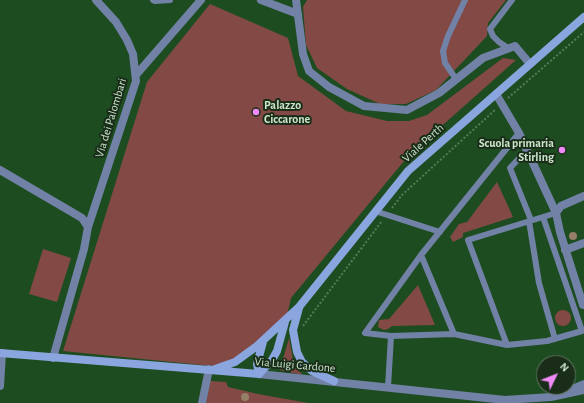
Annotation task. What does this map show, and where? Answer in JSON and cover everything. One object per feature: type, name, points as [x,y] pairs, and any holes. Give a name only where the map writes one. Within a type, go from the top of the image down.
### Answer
[{"type":"main road","name":"Viale Perth","points":[[212,369],[235,362],[265,340],[299,307],[408,171],[584,17]]},
{"type":"main road","name":"Viale Perth","points":[[299,307],[293,330],[297,352],[302,362],[312,371],[334,381]]},
{"type":"main road","name":"Viale Perth","points":[[259,374],[272,360],[277,350],[286,320]]},
{"type":"main road","name":"Viale Perth","points":[[259,374],[257,364],[260,350],[265,340]]},
{"type":"main road","name":"Via Luigi Cardone","points":[[1,353],[259,374]]},
{"type":"street","name":"Via dei Palombari","points":[[52,358],[84,249],[88,227],[136,82],[133,54],[127,40],[116,22],[96,0]]},
{"type":"street","points":[[136,75],[201,0]]},
{"type":"street","points":[[260,0],[298,14]]},
{"type":"street","points":[[296,0],[302,54],[308,71],[329,87],[364,106],[407,110],[439,93],[483,58],[515,46],[530,64]]},
{"type":"street","points":[[496,94],[519,133],[556,213],[565,250],[583,305]]},
{"type":"street","points":[[0,170],[82,218],[88,227]]},
{"type":"street","points":[[556,213],[561,206],[584,196]]},
{"type":"street","points":[[565,250],[584,243]]},
{"type":"street","name":"Via Luigi Cardone","points":[[0,386],[1,353]]},
{"type":"street","points":[[202,403],[212,369]]},
{"type":"street","name":"Via Luigi Cardone","points":[[259,374],[505,400],[553,397],[584,390]]},
{"type":"lane","points":[[152,0],[170,0]]},
{"type":"lane","points":[[456,79],[445,63],[443,51],[448,36],[465,0]]},
{"type":"lane","points":[[508,48],[498,42],[490,29],[512,0]]},
{"type":"lane","points":[[519,133],[422,255],[365,333],[391,336],[454,334],[507,345],[547,342],[583,333],[543,217]]},
{"type":"lane","points":[[527,150],[510,168],[530,221],[539,283],[555,339]]},
{"type":"lane","points":[[375,211],[440,232]]},
{"type":"lane","points":[[507,345],[468,240],[556,213]]},
{"type":"lane","points":[[422,255],[454,334]]},
{"type":"lane","points":[[388,387],[391,336]]},
{"type":"lane","points":[[553,397],[584,384]]},
{"type":"path","points":[[293,330],[304,326],[402,195],[501,104],[584,32]]},
{"type":"shaded area","points":[[307,0],[506,0],[488,23],[487,36],[436,90],[406,104],[380,104],[347,89],[317,68],[306,45],[303,7]]},
{"type":"shaded area","points":[[210,4],[288,38],[298,76],[346,111],[387,121],[409,121],[427,115],[503,58],[516,60],[409,155],[291,298],[286,320],[265,340],[222,367],[63,351],[147,82]]},
{"type":"shaded area","points":[[497,182],[513,217],[463,233],[463,237],[453,242],[450,237],[459,224],[467,222]]},
{"type":"shaded area","points":[[43,249],[71,258],[57,302],[29,294]]},
{"type":"shaded area","points":[[418,285],[435,325],[392,326],[384,330],[378,327],[379,320],[389,319]]},
{"type":"shaded area","points":[[563,310],[570,315],[571,318],[566,325],[563,326],[556,321],[555,318],[560,311]]},
{"type":"shaded area","points":[[289,338],[294,366],[303,375],[280,370]]},
{"type":"shaded area","points":[[210,381],[226,382],[228,387],[308,403],[206,403]]},
{"type":"place","name":"Palazzo Ciccarone","points":[[256,112]]},
{"type":"place","name":"Scuola primaria Stirling","points":[[562,150]]}]
